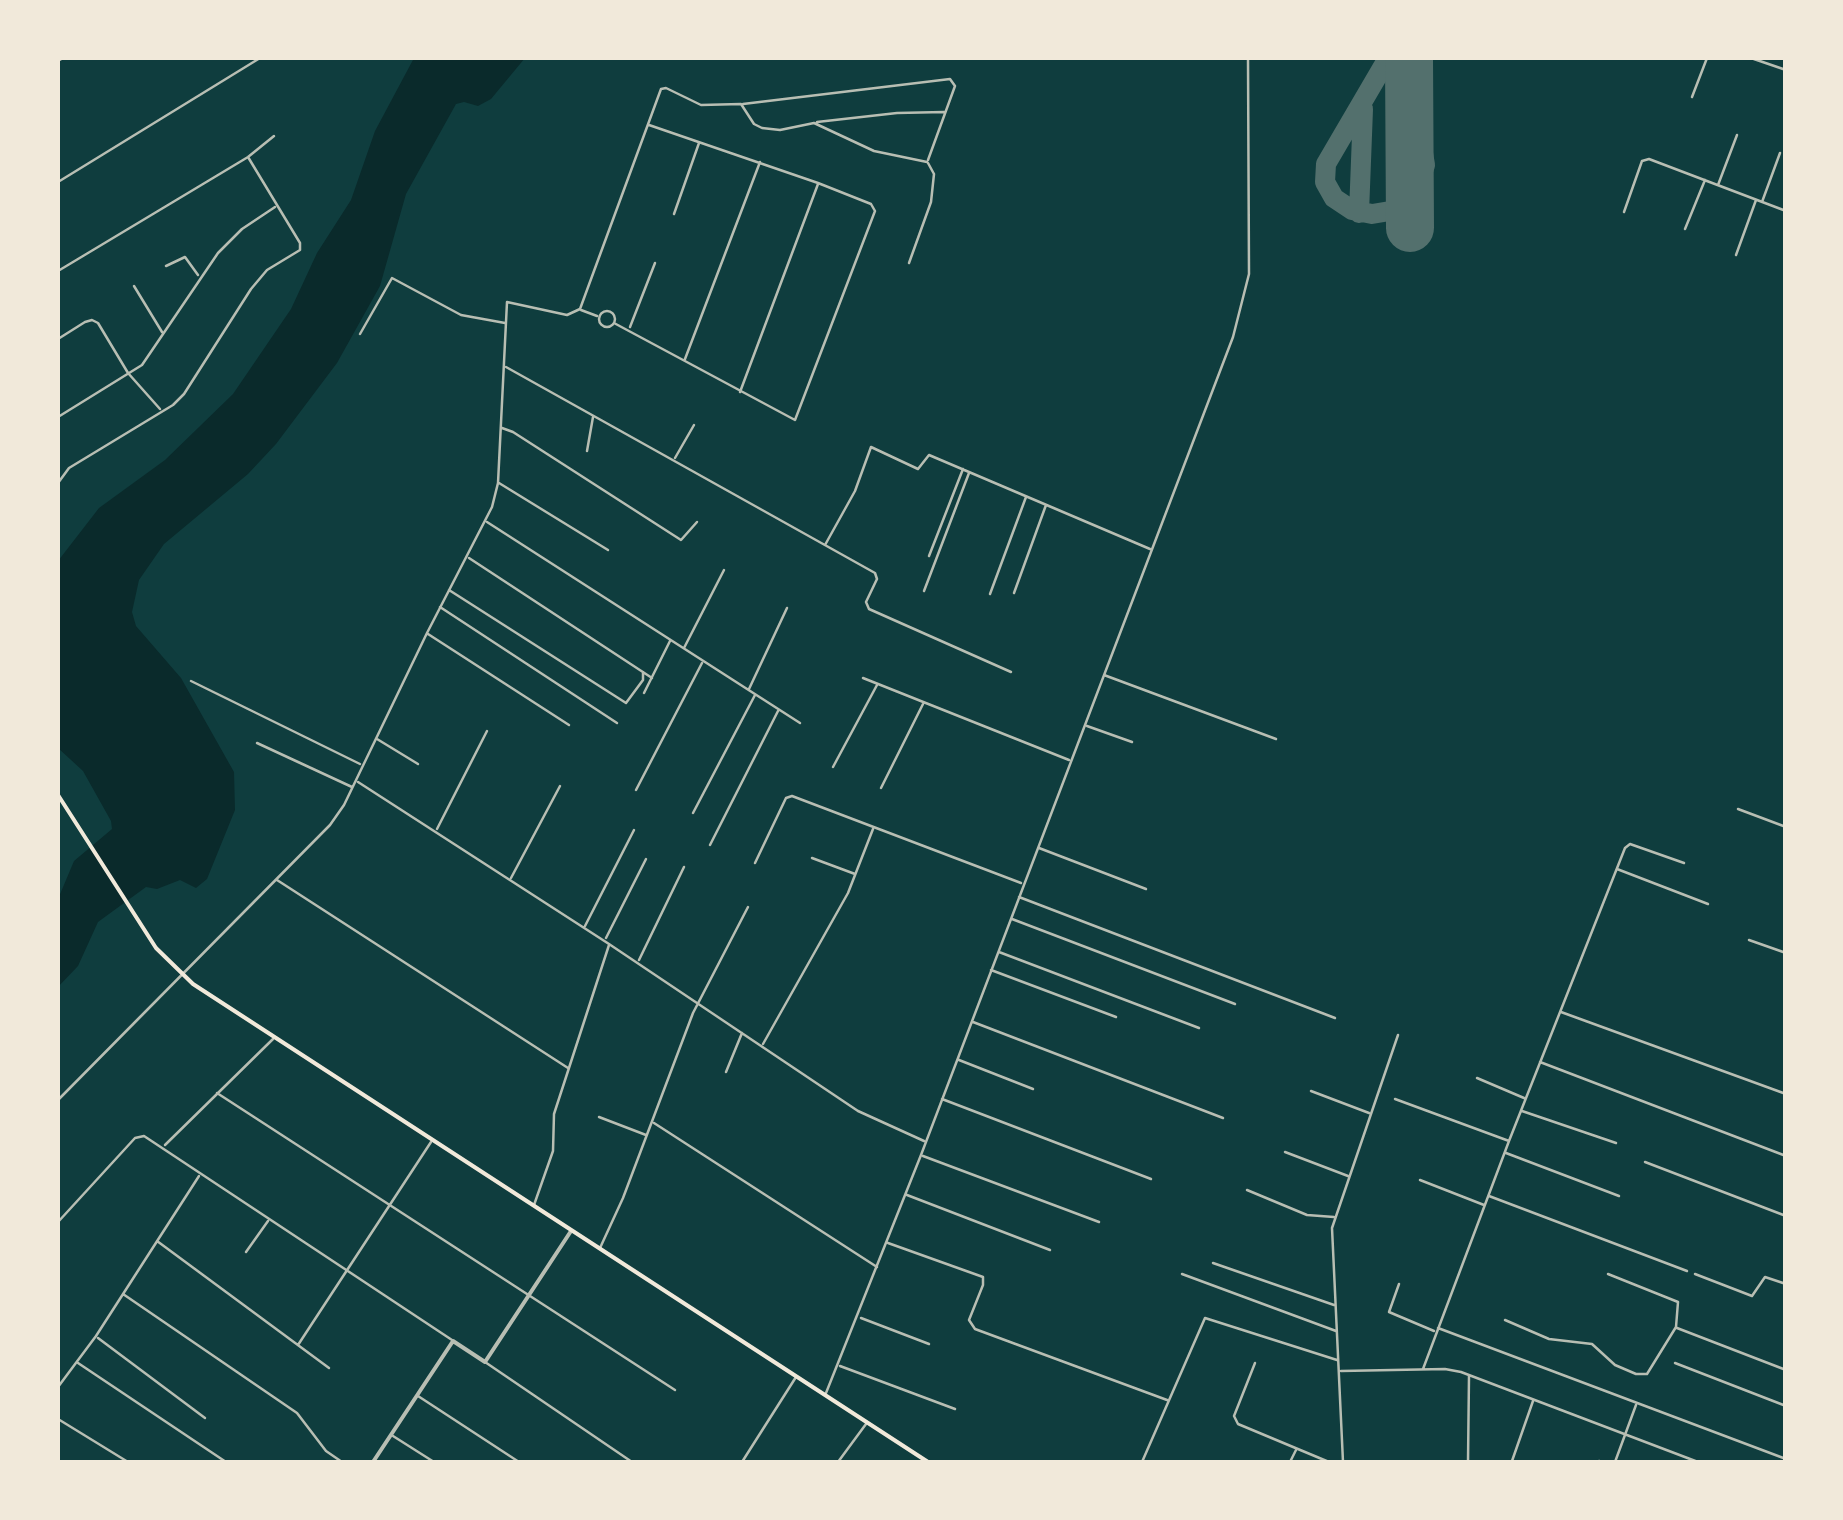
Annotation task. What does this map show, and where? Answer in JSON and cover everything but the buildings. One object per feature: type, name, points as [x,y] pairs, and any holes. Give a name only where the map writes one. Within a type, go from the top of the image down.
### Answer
[{"type":"main road","points":[[58,796],[162,956],[183,976],[928,1462]]},
{"type":"street","points":[[58,61],[63,58]]},
{"type":"street","points":[[58,182],[260,58]]},
{"type":"street","points":[[825,1396],[926,1142],[1244,302],[1249,274],[1248,58]]},
{"type":"street","points":[[1692,97],[1707,58]]},
{"type":"street","points":[[1751,58],[1786,70]]},
{"type":"street","points":[[508,302],[567,315],[580,309],[663,88],[701,105],[741,104],[950,79],[955,86],[927,162]]},
{"type":"street","points":[[741,104],[754,124],[780,130],[814,122],[945,112]]},
{"type":"street","points":[[814,122],[874,151],[927,162],[934,174],[931,202],[910,263]]},
{"type":"street","points":[[580,309],[599,316],[604,327],[614,324],[629,330],[795,420],[874,206],[649,125]]},
{"type":"street","points":[[1718,185],[1737,135]]},
{"type":"street","points":[[58,271],[248,157],[274,136]]},
{"type":"street","points":[[674,214],[700,142]]},
{"type":"street","points":[[1762,202],[1780,153]]},
{"type":"street","points":[[58,483],[69,468],[184,394],[259,279],[300,250],[300,242],[248,157]]},
{"type":"street","points":[[1624,212],[1645,159],[1786,211]]},
{"type":"street","points":[[684,360],[760,162]]},
{"type":"street","points":[[1686,229],[1705,180]]},
{"type":"street","points":[[740,392],[818,183]]},
{"type":"street","points":[[1736,254],[1756,200]]},
{"type":"street","points":[[58,417],[142,365],[228,241],[277,206]]},
{"type":"street","points":[[166,266],[185,258],[200,278]]},
{"type":"street","points":[[629,330],[655,263]]},
{"type":"street","points":[[360,334],[392,278],[462,315],[506,324]]},
{"type":"street","points":[[134,286],[163,334]]},
{"type":"street","points":[[58,1100],[330,825],[353,788],[440,606],[486,521],[498,483],[508,294]]},
{"type":"street","points":[[599,316],[610,311],[615,316],[614,324]]},
{"type":"street","points":[[58,339],[92,320],[98,323],[128,374],[162,411]]},
{"type":"street","points":[[504,366],[877,576],[866,602],[869,609],[1011,672]]},
{"type":"street","points":[[587,451],[594,416]]},
{"type":"street","points":[[674,461],[694,424]]},
{"type":"street","points":[[500,428],[513,432],[682,540],[698,522]]},
{"type":"street","points":[[825,545],[855,491],[868,448],[918,469],[929,456],[1152,549]]},
{"type":"street","points":[[929,556],[963,469]]},
{"type":"street","points":[[924,591],[970,472]]},
{"type":"street","points":[[498,483],[608,550]]},
{"type":"street","points":[[990,594],[1026,495]]},
{"type":"street","points":[[1014,593],[1047,504]]},
{"type":"street","points":[[486,521],[800,723]]},
{"type":"street","points":[[467,557],[652,678]]},
{"type":"street","points":[[684,648],[724,570]]},
{"type":"street","points":[[449,590],[626,703],[642,680],[642,672]]},
{"type":"street","points":[[440,606],[617,723]]},
{"type":"street","points":[[748,690],[787,608]]},
{"type":"street","points":[[427,633],[569,725]]},
{"type":"street","points":[[644,693],[671,640]]},
{"type":"street","points":[[636,790],[703,661]]},
{"type":"street","points":[[1103,675],[1276,739]]},
{"type":"street","points":[[863,678],[1070,760]]},
{"type":"street","points":[[191,681],[363,766]]},
{"type":"street","points":[[833,767],[877,684]]},
{"type":"street","points":[[693,812],[755,695]]},
{"type":"street","points":[[881,788],[924,703]]},
{"type":"street","points":[[710,845],[778,710]]},
{"type":"street","points":[[1084,724],[1132,742]]},
{"type":"street","points":[[437,830],[487,731]]},
{"type":"street","points":[[376,738],[418,764]]},
{"type":"street","points":[[257,743],[353,788]]},
{"type":"street","points":[[356,781],[511,878],[868,1118],[926,1142]]},
{"type":"street","points":[[511,878],[560,786]]},
{"type":"street","points":[[755,864],[790,796],[1024,884]]},
{"type":"street","points":[[1738,809],[1786,827]]},
{"type":"street","points":[[762,1045],[856,875],[874,828]]},
{"type":"street","points":[[584,927],[634,830]]},
{"type":"street","points":[[1424,1369],[1504,1152],[1626,844],[1684,864]]},
{"type":"street","points":[[1038,848],[1146,888]]},
{"type":"street","points":[[812,858],[856,875]]},
{"type":"street","points":[[534,1206],[553,1151],[552,1121],[607,942],[646,859]]},
{"type":"street","points":[[638,962],[684,867]]},
{"type":"street","points":[[1616,869],[1708,904]]},
{"type":"street","points":[[276,880],[568,1068]]},
{"type":"street","points":[[1018,897],[1335,1018]]},
{"type":"street","points":[[600,1250],[698,1003],[748,906]]},
{"type":"street","points":[[1010,918],[1235,1004]]},
{"type":"street","points":[[1750,940],[1786,953]]},
{"type":"street","points":[[998,952],[1198,1028]]},
{"type":"street","points":[[990,970],[1116,1018]]},
{"type":"street","points":[[1560,1011],[1786,1094]]},
{"type":"street","points":[[971,1021],[1223,1118]]},
{"type":"street","points":[[726,1072],[742,1032]]},
{"type":"street","points":[[1343,1462],[1334,1217],[1398,1035]]},
{"type":"street","points":[[163,1147],[274,1038]]},
{"type":"street","points":[[957,1060],[1032,1089]]},
{"type":"street","points":[[1540,1062],[1786,1156]]},
{"type":"street","points":[[1477,1078],[1526,1098]]},
{"type":"street","points":[[1310,1091],[1370,1113]]},
{"type":"street","points":[[217,1093],[675,1390]]},
{"type":"street","points":[[942,1099],[1150,1179]]},
{"type":"street","points":[[1394,1099],[1509,1142]]},
{"type":"street","points":[[1521,1110],[1616,1143]]},
{"type":"street","points":[[598,1117],[647,1136]]},
{"type":"street","points":[[652,1122],[877,1267]]},
{"type":"street","points":[[58,1222],[140,1136],[163,1147],[632,1462]]},
{"type":"street","points":[[298,1345],[432,1140]]},
{"type":"street","points":[[1285,1152],[1348,1176]]},
{"type":"street","points":[[1504,1152],[1619,1196]]},
{"type":"street","points":[[921,1155],[1099,1222]]},
{"type":"street","points":[[1645,1162],[1786,1216]]},
{"type":"street","points":[[58,1387],[96,1336],[200,1174]]},
{"type":"street","points":[[1420,1180],[1484,1205]]},
{"type":"street","points":[[1247,1190],[1307,1215],[1334,1217]]},
{"type":"street","points":[[905,1195],[1050,1250]]},
{"type":"street","points":[[1488,1196],[1687,1271]]},
{"type":"street","points":[[246,1252],[268,1220]]},
{"type":"street","points":[[485,1362],[571,1231]]},
{"type":"street","points":[[157,1240],[329,1368]]},
{"type":"street","points":[[886,1242],[983,1277],[969,1320],[975,1329],[1167,1400]]},
{"type":"street","points":[[1213,1263],[1335,1305]]},
{"type":"street","points":[[1182,1274],[1336,1331]]},
{"type":"street","points":[[1505,1320],[1549,1339],[1592,1344],[1616,1365],[1640,1376],[1650,1371],[1676,1328],[1679,1306],[1676,1300],[1608,1274]]},
{"type":"street","points":[[1694,1274],[1752,1296],[1765,1277],[1786,1284]]},
{"type":"street","points":[[1399,1284],[1390,1312],[1786,1459]]},
{"type":"street","points":[[123,1294],[298,1412],[326,1452],[342,1462]]},
{"type":"street","points":[[858,1317],[929,1344]]},
{"type":"street","points":[[1142,1462],[1205,1318],[1338,1360]]},
{"type":"street","points":[[1676,1328],[1786,1370]]},
{"type":"street","points":[[96,1336],[205,1418]]},
{"type":"street","points":[[373,1462],[453,1340]]},
{"type":"street","points":[[77,1363],[226,1462]]},
{"type":"street","points":[[1254,1363],[1235,1420],[1329,1462]]},
{"type":"street","points":[[1674,1363],[1786,1406]]},
{"type":"street","points":[[839,1366],[955,1409]]},
{"type":"street","points":[[1339,1372],[1424,1369],[1469,1374],[1698,1462]]},
{"type":"street","points":[[1468,1462],[1469,1374]]},
{"type":"street","points":[[742,1462],[796,1376]]},
{"type":"street","points":[[416,1396],[519,1462]]},
{"type":"street","points":[[1512,1461],[1534,1400]]},
{"type":"street","points":[[1615,1462],[1637,1404]]},
{"type":"street","points":[[58,1418],[128,1462]]},
{"type":"street","points":[[838,1462],[867,1423]]},
{"type":"street","points":[[391,1435],[434,1462]]},
{"type":"street","points":[[1290,1462],[1296,1448]]},
{"type":"water","points":[[414,58],[525,58],[491,99],[478,106],[456,104],[406,194],[380,286],[337,363],[276,444],[248,474],[164,544],[139,580],[132,612],[136,626],[181,678],[234,772],[235,810],[207,879],[196,888],[180,880],[157,889],[146,887],[98,922],[78,966],[58,987],[58,899],[74,861],[112,829],[83,771],[58,748],[58,561],[99,508],[165,460],[233,394],[291,309],[317,253],[351,200],[375,131]]},
{"type":"taxiway","points":[[1388,58],[1326,164],[1325,182],[1334,198],[1352,210],[1372,214],[1403,205],[1416,192],[1425,165],[1421,141],[1409,123]]},
{"type":"taxiway","points":[[1359,213],[1363,109]]},
{"type":"runway","points":[[1409,58],[1410,228]]}]
